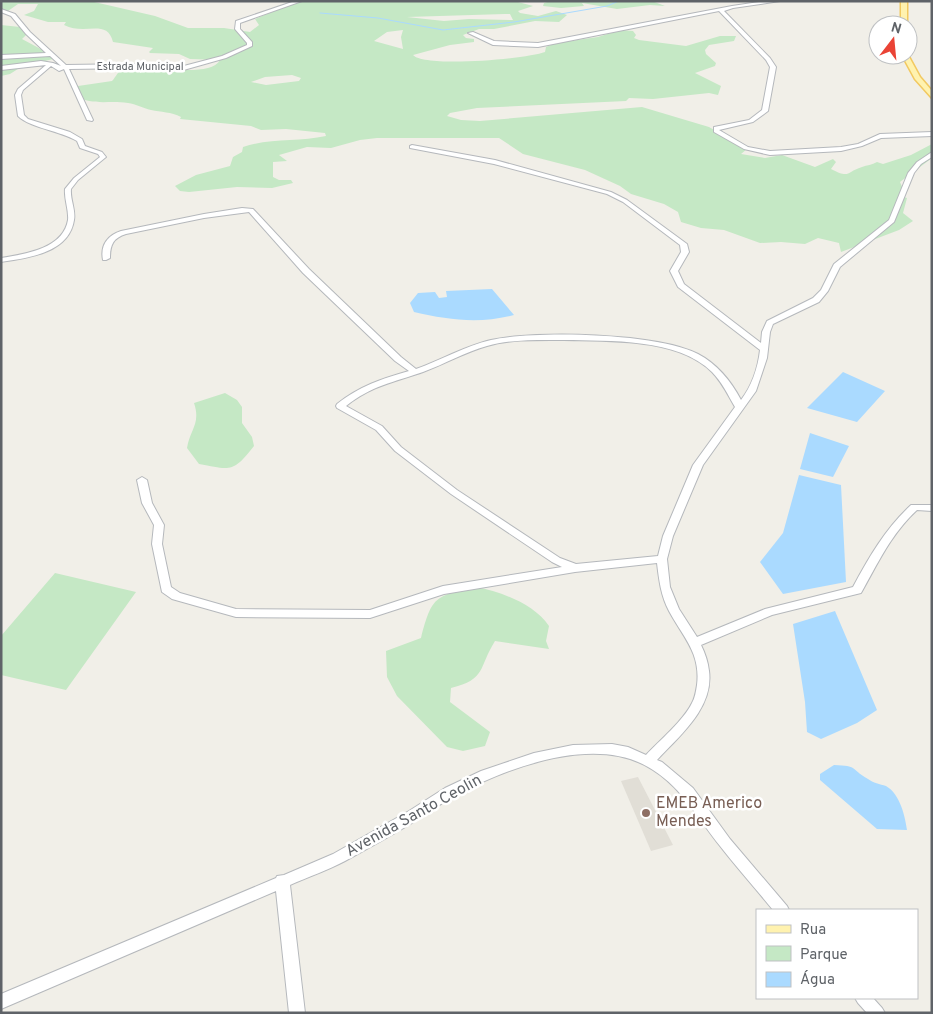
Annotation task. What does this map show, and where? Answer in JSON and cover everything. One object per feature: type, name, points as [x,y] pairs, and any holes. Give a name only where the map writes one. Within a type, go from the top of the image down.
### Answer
[{"type":"main road","points":[[904,1],[904,15]]},
{"type":"main road","points":[[910,65],[917,78],[932,96]]},
{"type":"street","name":"Estrada Municipal","points":[[1,68],[41,63],[51,64],[59,69],[65,67],[135,66],[186,68],[224,57],[249,46],[250,43],[237,29],[238,22],[243,19],[300,1]]},
{"type":"street","points":[[471,33],[493,43],[538,45],[728,8],[778,1]]},
{"type":"street","points":[[728,8],[721,12],[768,59],[773,67],[765,111],[751,121],[716,128],[718,133],[746,148],[770,153],[840,149],[860,145],[880,136],[932,134]]},
{"type":"street","points":[[1,10],[14,15],[28,33],[65,67],[90,120]]},
{"type":"street","points":[[1,57],[52,54]]},
{"type":"street","points":[[1,260],[38,252],[56,244],[67,230],[71,220],[68,189],[76,178],[103,157],[100,153],[82,147],[80,140],[74,136],[21,116],[18,95],[22,89],[51,64]]},
{"type":"street","points":[[412,147],[494,162],[610,193],[626,201],[683,244],[685,252],[674,271],[681,285],[764,349]]},
{"type":"street","points":[[648,760],[689,717],[698,704],[704,673],[696,643],[674,610],[665,587],[662,559],[668,536],[698,465],[739,406],[752,391],[764,349],[766,332],[770,323],[816,300],[824,291],[837,266],[892,221],[898,212],[904,188],[912,173],[919,163],[932,154]]},
{"type":"street","points":[[106,258],[106,246],[109,240],[121,232],[182,220],[251,210],[306,271],[398,359],[415,372]]},
{"type":"street","points":[[575,568],[556,560],[454,492],[398,448],[379,428],[340,406],[364,389],[415,372],[470,348],[513,339],[608,340],[675,347],[704,361],[729,384],[739,406]]},
{"type":"street","points":[[142,480],[147,502],[159,525],[158,544],[166,589],[176,596],[236,613],[370,614],[443,590],[575,568],[662,559]]},
{"type":"street","points":[[696,643],[769,612],[857,590],[873,559],[908,513],[915,506],[932,508]]},
{"type":"street","name":"Avenida Santo Ceolin","points":[[1,1002],[143,942],[282,880],[338,858],[414,815],[450,792],[486,776],[538,757],[598,748],[628,752],[648,760],[668,774],[688,792],[725,843],[781,909]]},
{"type":"street","points":[[282,880],[297,1013]]},
{"type":"street","points":[[864,999],[876,1013]]},
{"type":"shaded area","name":"EMEB Americo Mendes","points":[[638,777],[673,845],[651,851],[621,781]]},
{"type":"green space","points":[[1,1],[90,1],[155,16],[188,28],[224,28],[250,32],[259,25],[255,19],[298,1],[521,1],[518,2],[533,6],[518,11],[520,13],[538,16],[556,11],[567,15],[559,22],[535,21],[494,29],[479,29],[463,35],[466,38],[474,39],[474,42],[450,45],[413,55],[421,59],[455,62],[518,57],[545,52],[546,47],[556,43],[598,37],[620,30],[633,31],[636,35],[634,38],[639,40],[686,46],[720,36],[736,36],[734,41],[709,45],[705,50],[706,54],[716,63],[715,66],[695,73],[721,86],[718,95],[709,93],[653,99],[629,98],[626,101],[477,108],[450,113],[447,116],[461,120],[480,121],[642,107],[709,127],[747,149],[741,154],[765,158],[782,155],[815,167],[833,159],[836,162],[831,169],[842,174],[848,174],[877,162],[883,164],[911,155],[932,144],[932,158],[900,182],[905,194],[901,196],[907,198],[903,213],[913,221],[899,230],[841,252],[839,243],[818,238],[805,244],[760,243],[724,230],[701,228],[681,222],[678,212],[664,204],[631,194],[620,186],[585,170],[523,154],[499,138],[377,138],[360,140],[331,148],[307,147],[279,155],[287,161],[273,162],[273,177],[279,180],[291,180],[293,183],[272,188],[237,187],[189,192],[180,191],[175,186],[196,175],[230,166],[233,157],[242,152],[243,147],[263,142],[316,138],[326,136],[325,133],[286,129],[261,130],[251,126],[180,119],[181,117],[174,114],[131,104],[94,102],[82,99],[76,96],[78,86],[112,81],[125,68],[203,69],[214,66],[220,60],[190,59],[179,54],[150,53],[153,48],[113,42],[106,31],[100,29],[72,28],[64,25],[66,22],[48,22],[24,15],[34,11],[38,4],[18,4],[8,11],[1,11]],"holes":[[[510,14],[513,20],[469,19],[444,21],[407,17]],[[403,30],[401,37],[403,49],[374,41],[387,32]],[[292,75],[301,78],[299,81],[266,85],[251,82],[265,77]]]},
{"type":"green space","points":[[551,1],[652,1],[665,6],[650,5],[617,9],[582,3],[584,6],[561,8],[543,6],[544,3]]},
{"type":"green space","points":[[1,25],[20,27],[28,33],[22,39],[50,54],[53,59],[21,67],[10,74],[1,76]]},
{"type":"green space","points":[[225,393],[237,400],[242,407],[242,423],[252,437],[254,446],[241,461],[231,467],[218,468],[199,464],[187,448],[196,421],[194,403]]},
{"type":"green space","points":[[55,573],[136,592],[66,690],[1,675],[1,636]]},
{"type":"green space","points":[[476,587],[517,600],[535,611],[549,626],[546,641],[549,649],[495,641],[476,676],[463,685],[451,688],[450,702],[490,732],[485,746],[463,751],[447,747],[397,696],[387,677],[386,651],[421,638],[428,614],[437,600],[452,593]]},
{"type":"water","points":[[492,289],[514,315],[476,320],[452,319],[414,312],[410,303],[418,293],[435,292],[439,298],[447,297],[446,291]]},
{"type":"water","points":[[843,372],[885,391],[857,422],[807,408]]},
{"type":"water","points":[[810,433],[849,446],[833,477],[800,469]]},
{"type":"water","points":[[799,475],[841,485],[846,582],[783,594],[760,562],[783,533]]},
{"type":"water","points":[[835,611],[877,710],[857,723],[821,739],[807,732],[805,702],[793,624]]},
{"type":"water","points":[[834,765],[851,767],[870,780],[891,790],[901,806],[907,830],[877,829],[820,780],[820,774]]},
{"type":"waterway","points":[[320,13],[378,18],[443,30],[514,22],[607,6],[619,1]]},
{"type":"place","name":"EMEB Americo Mendes","points":[[646,813]]}]
